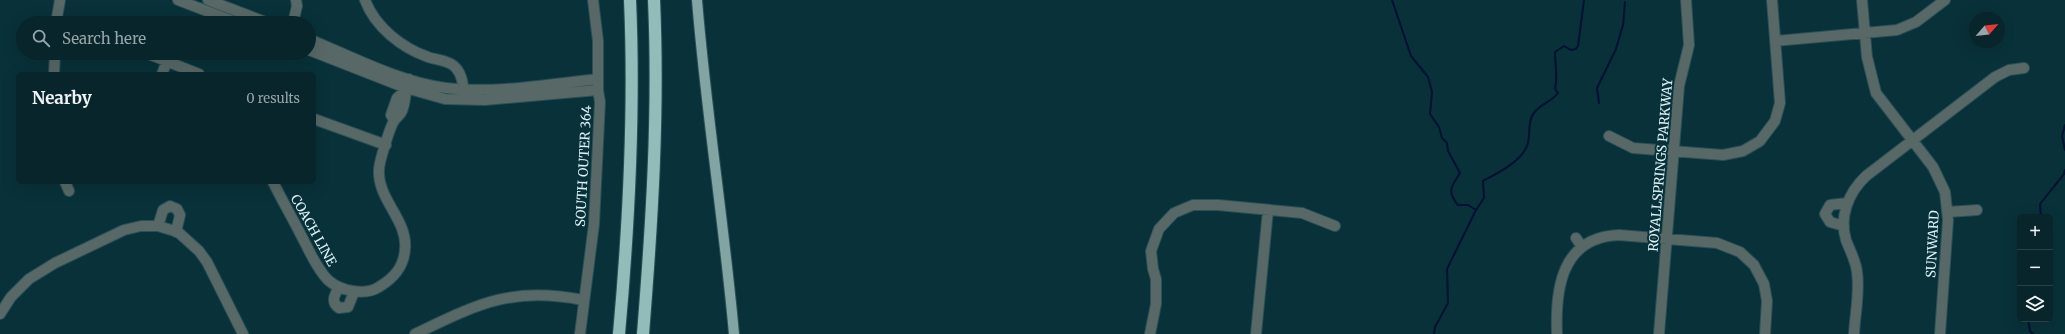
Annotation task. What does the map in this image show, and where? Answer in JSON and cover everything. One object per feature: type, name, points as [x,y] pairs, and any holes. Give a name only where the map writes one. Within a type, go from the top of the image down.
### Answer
[{"type":"highway","points":[[619,334],[628,230],[631,161],[632,83],[630,0]]},
{"type":"highway","points":[[643,334],[655,171],[656,64],[654,0]]},
{"type":"main road","points":[[697,0],[703,70],[728,266],[734,334]]},
{"type":"street","points":[[57,16],[60,0]]},
{"type":"street","points":[[178,0],[220,16]]},
{"type":"street","points":[[208,0],[250,16]]},
{"type":"street","points":[[365,0],[376,18],[394,38],[413,52],[449,62],[455,66],[461,76],[464,89],[464,100]]},
{"type":"street","name":"SOUTH OUTER 364","points":[[580,334],[583,300],[594,224],[600,102],[598,90],[598,41],[593,0]]},
{"type":"street","name":"ROYALLSPRINGS PARKWAY","points":[[1659,334],[1679,86],[1689,45],[1686,0]]},
{"type":"street","points":[[1609,136],[1633,148],[1708,155],[1733,154],[1752,147],[1766,135],[1777,118],[1780,103],[1772,0]]},
{"type":"street","name":"SUNWARD","points":[[1862,0],[1867,57],[1876,93],[1938,175],[1945,192],[1948,212],[1940,334]]},
{"type":"street","points":[[1776,41],[1897,30],[1907,27],[1945,0]]},
{"type":"street","points":[[288,16],[291,7],[296,1]]},
{"type":"street","points":[[295,16],[298,6],[296,1]]},
{"type":"street","points":[[316,42],[406,86],[484,89],[598,79]]},
{"type":"street","points":[[316,53],[445,99],[485,100],[598,90]]},
{"type":"street","points":[[54,72],[55,60]]},
{"type":"street","points":[[163,72],[167,61],[194,72]]},
{"type":"street","points":[[1854,334],[1857,273],[1854,258],[1846,239],[1844,226],[1847,202],[1852,192],[1862,180],[1995,77],[2010,70],[2024,68]]},
{"type":"street","name":"COACH LINE","points":[[274,184],[317,266],[328,280],[354,292],[374,290],[387,282],[401,268],[405,250],[403,230],[381,189],[378,170],[394,120],[391,114],[397,98],[406,86]]},
{"type":"street","points":[[316,120],[386,145]]},
{"type":"street","points":[[1844,226],[1830,222],[1825,214],[1830,205],[1847,202]]},
{"type":"street","points":[[1150,334],[1156,304],[1156,279],[1151,251],[1159,229],[1174,213],[1193,205],[1218,205],[1302,213],[1335,226]]},
{"type":"street","points":[[158,226],[163,210],[170,206],[177,209],[180,215],[176,232]]},
{"type":"street","points":[[1256,334],[1268,210]]},
{"type":"street","points":[[1948,212],[1977,210]]},
{"type":"street","points":[[0,314],[11,297],[29,279],[55,263],[124,230],[141,226],[158,226],[176,232],[190,242],[207,262],[243,334]]},
{"type":"street","points":[[1557,334],[1562,276],[1569,260],[1582,247],[1594,240],[1608,236],[1666,238],[1724,245],[1736,249],[1749,259],[1760,274],[1766,291],[1765,334]]},
{"type":"street","points":[[1576,238],[1582,247]]},
{"type":"street","points":[[339,286],[333,299],[335,305],[339,308],[348,306],[354,292]]},
{"type":"street","points":[[415,334],[470,308],[503,297],[540,294],[583,300]]},
{"type":"waterway","points":[[1392,0],[1411,56],[1428,77],[1432,92],[1430,114],[1439,127],[1442,138],[1447,143],[1448,151],[1460,173],[1453,185],[1451,192],[1452,196],[1458,205],[1468,205],[1476,210]]},
{"type":"waterway","points":[[1434,334],[1435,327],[1448,303],[1447,269],[1476,210],[1484,198],[1483,181],[1516,161],[1528,143],[1532,116],[1538,109],[1558,93],[1555,89],[1555,52],[1564,46],[1571,50],[1576,49],[1578,46],[1584,0]]},
{"type":"waterway","points":[[1599,103],[1597,88],[1616,49],[1623,25],[1625,2]]},
{"type":"waterway","points":[[2065,125],[2062,136],[2065,150]]},
{"type":"waterway","points":[[2041,214],[2040,204],[2064,174],[2065,170]]},
{"type":"waterway","points":[[2028,322],[2030,331],[2033,334]]}]
